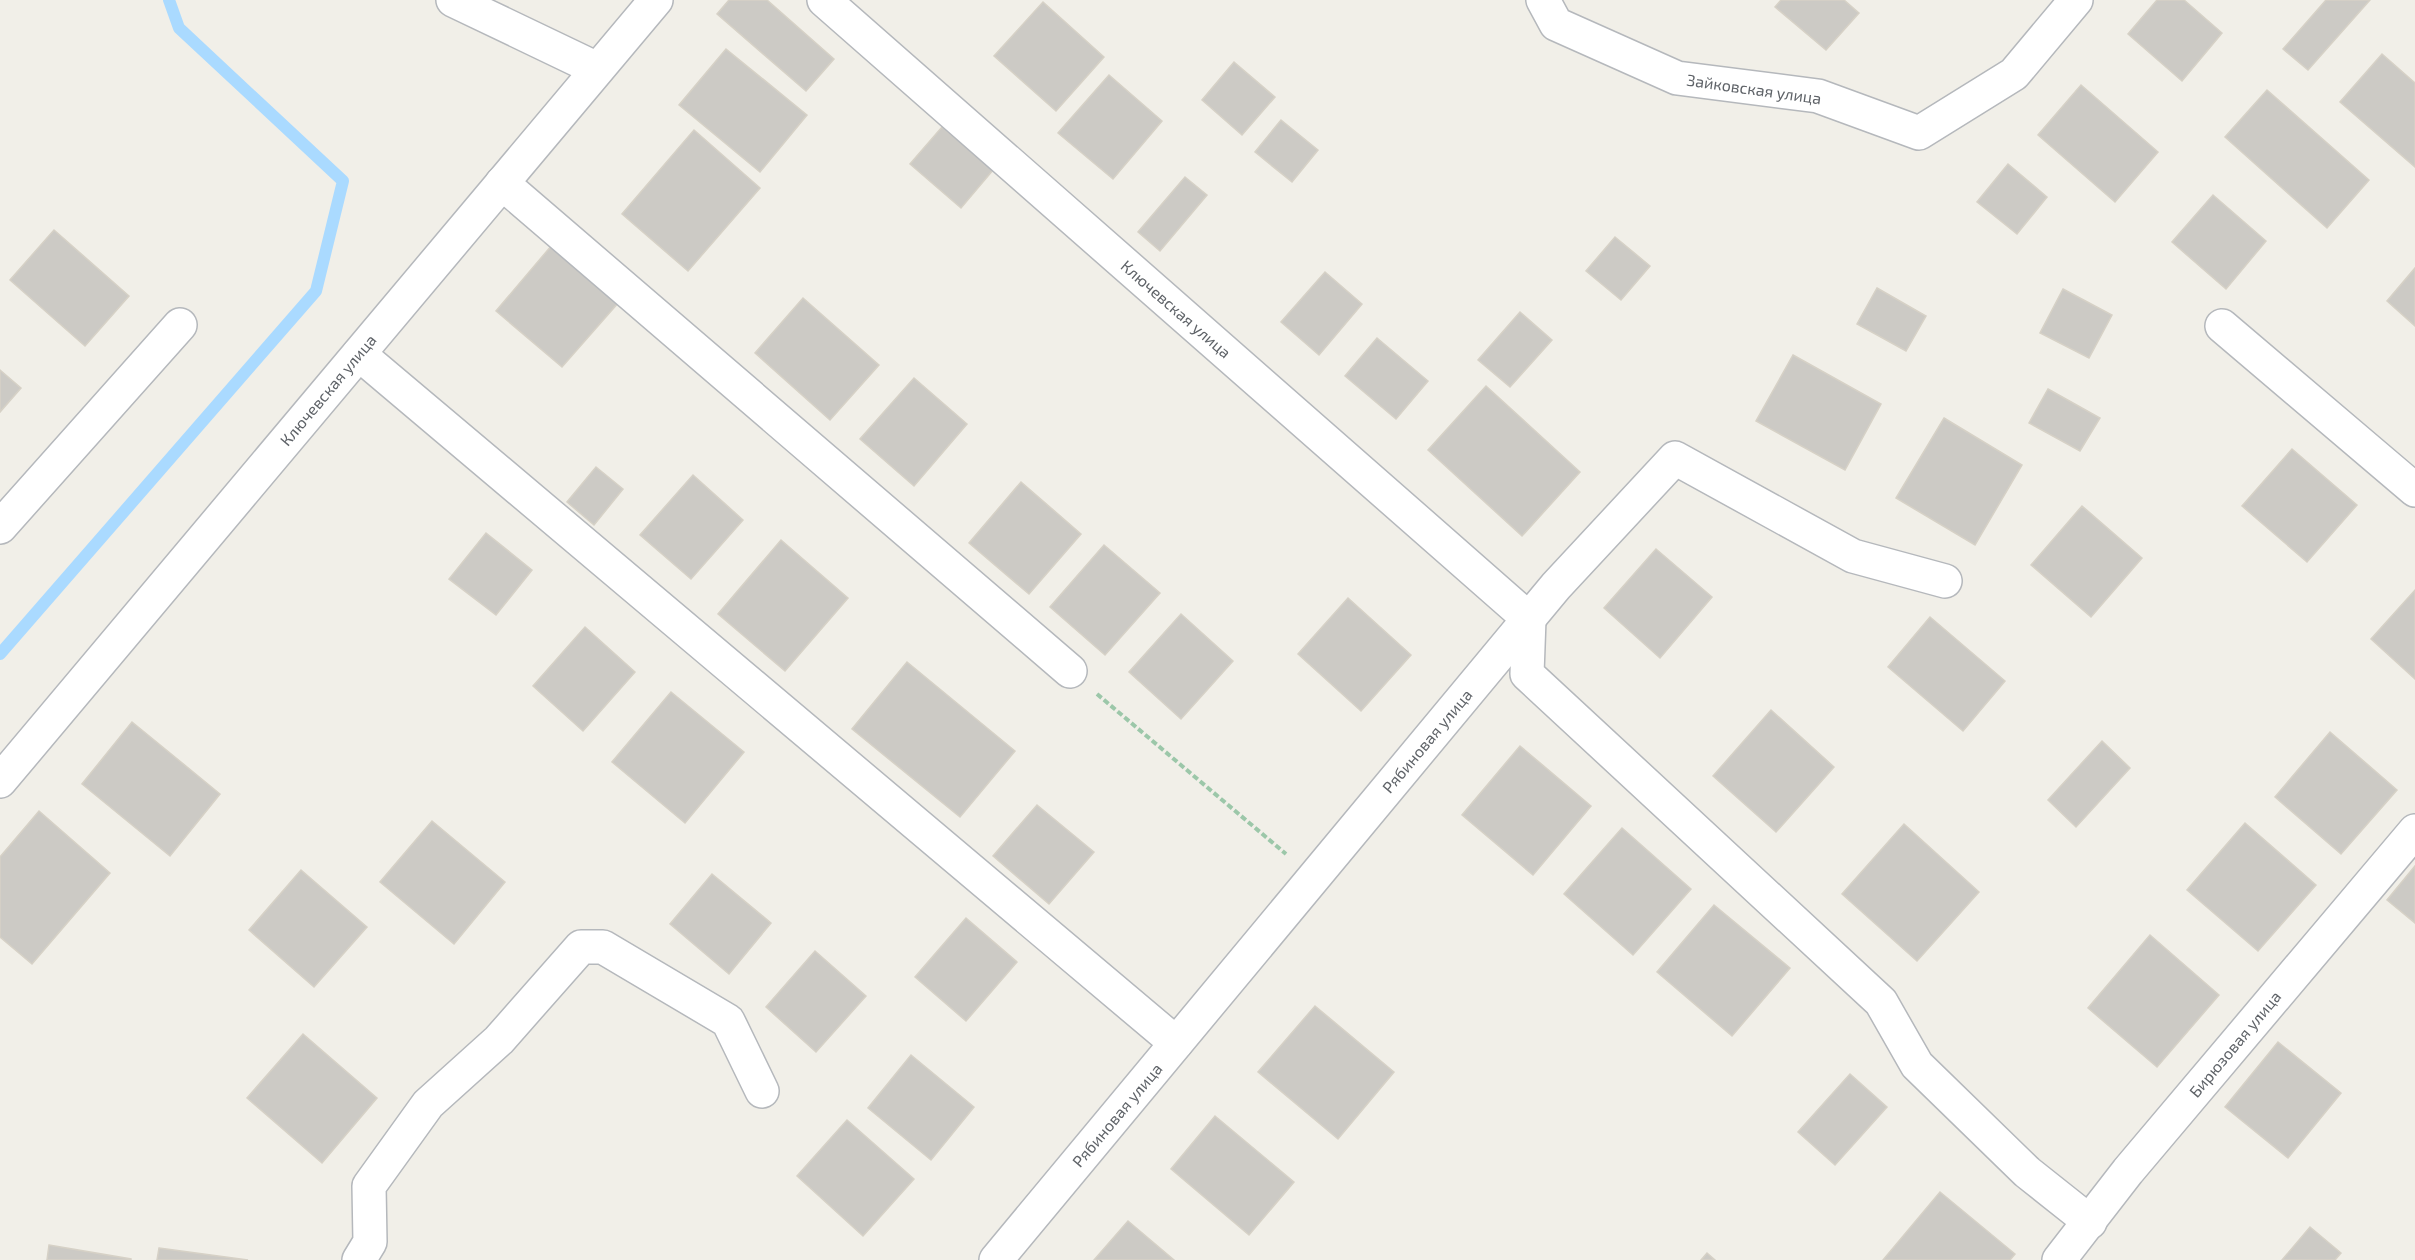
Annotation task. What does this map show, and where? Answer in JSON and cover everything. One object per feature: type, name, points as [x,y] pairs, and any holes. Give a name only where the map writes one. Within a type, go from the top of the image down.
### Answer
[{"type":"street","points":[[455,0],[597,69]]},
{"type":"street","name":"Ключевская улица","points":[[0,781],[656,0]]},
{"type":"street","name":"Ключевская улица","points":[[824,0],[1529,619]]},
{"type":"street","name":"Зайковская улица","points":[[1543,0],[1556,24],[1677,78],[1818,96],[1919,133],[2014,74],[2076,0]]},
{"type":"street","points":[[502,183],[1070,671]]},
{"type":"street","points":[[0,527],[180,325]]},
{"type":"street","points":[[2222,326],[2415,490]]},
{"type":"street","points":[[359,354],[1176,1043]]},
{"type":"street","name":"Рябиновая улица","points":[[996,1260],[1529,619],[1675,458],[1853,556],[1945,581]]},
{"type":"street","points":[[1529,619],[1527,674],[1881,1002],[1917,1065],[2027,1172],[2090,1222]]},
{"type":"street","name":"Бирюзовая улица","points":[[2071,1256],[2090,1222],[2128,1172],[2415,831]]},
{"type":"street","points":[[359,1260],[370,1242],[369,1185],[428,1104],[499,1040],[581,947],[603,947],[728,1021],[762,1091]]},
{"type":"path","points":[[1070,671],[1314,878]]},
{"type":"building","points":[[729,0],[767,0],[834,59],[806,91],[717,14]]},
{"type":"building","points":[[1781,0],[1844,0],[1859,13],[1826,50],[1775,7]]},
{"type":"building","points":[[2157,0],[2184,0],[2222,33],[2182,81],[2128,34]]},
{"type":"building","points":[[2326,0],[2370,0],[2308,70],[2283,49]]},
{"type":"building","points":[[1043,2],[1104,57],[1056,111],[994,56]]},
{"type":"building","points":[[726,49],[807,115],[760,172],[679,105]]},
{"type":"building","points":[[2382,54],[2415,83],[2415,167],[2340,102]]},
{"type":"building","points":[[1234,62],[1275,97],[1242,135],[1202,100]]},
{"type":"building","points":[[1109,75],[1162,121],[1113,179],[1058,133]]},
{"type":"building","points":[[2081,85],[2158,152],[2115,202],[2038,135]]},
{"type":"building","points":[[2267,90],[2369,180],[2327,228],[2225,137]]},
{"type":"building","points":[[1281,120],[1318,150],[1292,182],[1255,152]]},
{"type":"building","points":[[942,127],[993,170],[961,208],[910,164]]},
{"type":"building","points":[[694,130],[760,188],[688,271],[622,214]]},
{"type":"building","points":[[2008,164],[2047,197],[2017,234],[1977,202]]},
{"type":"building","points":[[1185,177],[1207,195],[1160,251],[1138,232]]},
{"type":"building","points":[[2213,195],[2266,241],[2226,289],[2172,242]]},
{"type":"building","points":[[54,230],[129,296],[85,346],[10,280]]},
{"type":"building","points":[[1615,237],[1650,266],[1621,300],[1586,271]]},
{"type":"building","points":[[552,245],[619,302],[562,367],[496,311]]},
{"type":"building","points":[[2415,268],[2415,326],[2387,301]]},
{"type":"building","points":[[1325,272],[1362,304],[1319,355],[1281,322]]},
{"type":"building","points":[[1877,288],[1926,316],[1906,351],[1857,324]]},
{"type":"building","points":[[2063,289],[2112,315],[2089,358],[2040,333]]},
{"type":"building","points":[[803,298],[879,365],[830,420],[755,353]]},
{"type":"building","points":[[1520,312],[1552,340],[1510,387],[1478,360]]},
{"type":"building","points":[[1377,338],[1428,381],[1396,419],[1345,376]]},
{"type":"building","points":[[1793,355],[1881,404],[1845,470],[1756,421]]},
{"type":"building","points":[[0,370],[21,388],[0,412]]},
{"type":"building","points":[[914,378],[967,424],[914,486],[860,439]]},
{"type":"building","points":[[1486,386],[1580,472],[1522,536],[1428,450]]},
{"type":"building","points":[[2048,389],[2100,418],[2080,451],[2029,423]]},
{"type":"building","points":[[1944,418],[2022,465],[1975,545],[1896,498]]},
{"type":"building","points":[[2292,449],[2357,505],[2307,562],[2242,506]]},
{"type":"building","points":[[596,467],[623,489],[594,525],[567,502]]},
{"type":"building","points":[[693,475],[743,520],[691,579],[640,535]]},
{"type":"building","points":[[1021,482],[1081,534],[1029,594],[969,543]]},
{"type":"building","points":[[2082,506],[2142,558],[2091,617],[2031,565]]},
{"type":"building","points":[[486,533],[532,570],[496,615],[449,579]]},
{"type":"building","points":[[781,540],[848,598],[785,671],[718,614]]},
{"type":"building","points":[[1104,545],[1160,593],[1105,655],[1050,607]]},
{"type":"building","points":[[1656,549],[1712,597],[1660,658],[1604,608]]},
{"type":"building","points":[[2415,590],[2415,679],[2371,639]]},
{"type":"building","points":[[1348,598],[1411,655],[1361,711],[1298,654]]},
{"type":"building","points":[[1181,614],[1233,661],[1181,719],[1129,672]]},
{"type":"building","points":[[1930,617],[2005,681],[1963,731],[1888,667]]},
{"type":"building","points":[[585,627],[635,672],[583,731],[533,686]]},
{"type":"building","points":[[907,662],[1015,751],[960,817],[852,729]]},
{"type":"building","points":[[671,692],[744,752],[685,823],[612,762]]},
{"type":"building","points":[[1771,710],[1834,767],[1776,832],[1713,776]]},
{"type":"building","points":[[132,722],[220,794],[170,856],[82,784]]},
{"type":"building","points":[[2330,732],[2397,790],[2341,854],[2275,797]]},
{"type":"building","points":[[2102,741],[2130,768],[2076,827],[2048,800]]},
{"type":"building","points":[[1520,746],[1591,806],[1533,875],[1462,815]]},
{"type":"building","points":[[1037,805],[1094,852],[1049,904],[993,856]]},
{"type":"building","points":[[39,811],[110,873],[32,964],[0,937],[0,857]]},
{"type":"building","points":[[432,821],[505,882],[454,944],[380,882]]},
{"type":"building","points":[[2245,823],[2316,885],[2258,951],[2187,890]]},
{"type":"building","points":[[1904,824],[1979,892],[1917,961],[1842,894]]},
{"type":"building","points":[[1622,828],[1691,889],[1633,955],[1564,894]]},
{"type":"building","points":[[2415,866],[2415,923],[2387,900]]},
{"type":"building","points":[[301,870],[367,927],[314,987],[249,930]]},
{"type":"building","points":[[712,874],[771,923],[729,974],[670,924]]},
{"type":"building","points":[[1714,905],[1790,968],[1732,1036],[1657,972]]},
{"type":"building","points":[[966,918],[1017,962],[966,1021],[915,977]]},
{"type":"building","points":[[2150,935],[2219,995],[2157,1067],[2088,1008]]},
{"type":"building","points":[[815,951],[866,996],[816,1052],[766,1007]]},
{"type":"building","points":[[1315,1006],[1394,1072],[1338,1139],[1258,1072]]},
{"type":"building","points":[[303,1034],[377,1098],[322,1163],[247,1098]]},
{"type":"building","points":[[2278,1042],[2341,1093],[2288,1158],[2225,1107]]},
{"type":"building","points":[[911,1055],[974,1107],[931,1160],[868,1108]]},
{"type":"building","points":[[1850,1074],[1887,1107],[1835,1165],[1798,1132]]},
{"type":"building","points":[[1215,1116],[1294,1182],[1249,1235],[1171,1169]]},
{"type":"building","points":[[847,1120],[914,1179],[863,1236],[797,1176]]},
{"type":"building","points":[[1940,1192],[2015,1254],[2010,1260],[1883,1260]]},
{"type":"building","points":[[1128,1221],[1174,1260],[1094,1260]]},
{"type":"building","points":[[2310,1227],[2341,1253],[2335,1260],[2282,1260]]},
{"type":"building","points":[[49,1245],[131,1259],[131,1260],[47,1260]]},
{"type":"building","points":[[159,1248],[248,1260],[157,1260]]},
{"type":"building","points":[[1707,1253],[1715,1260],[1701,1260]]},
{"type":"waterway","points":[[0,654],[316,291],[343,181],[179,28],[169,0]]}]
